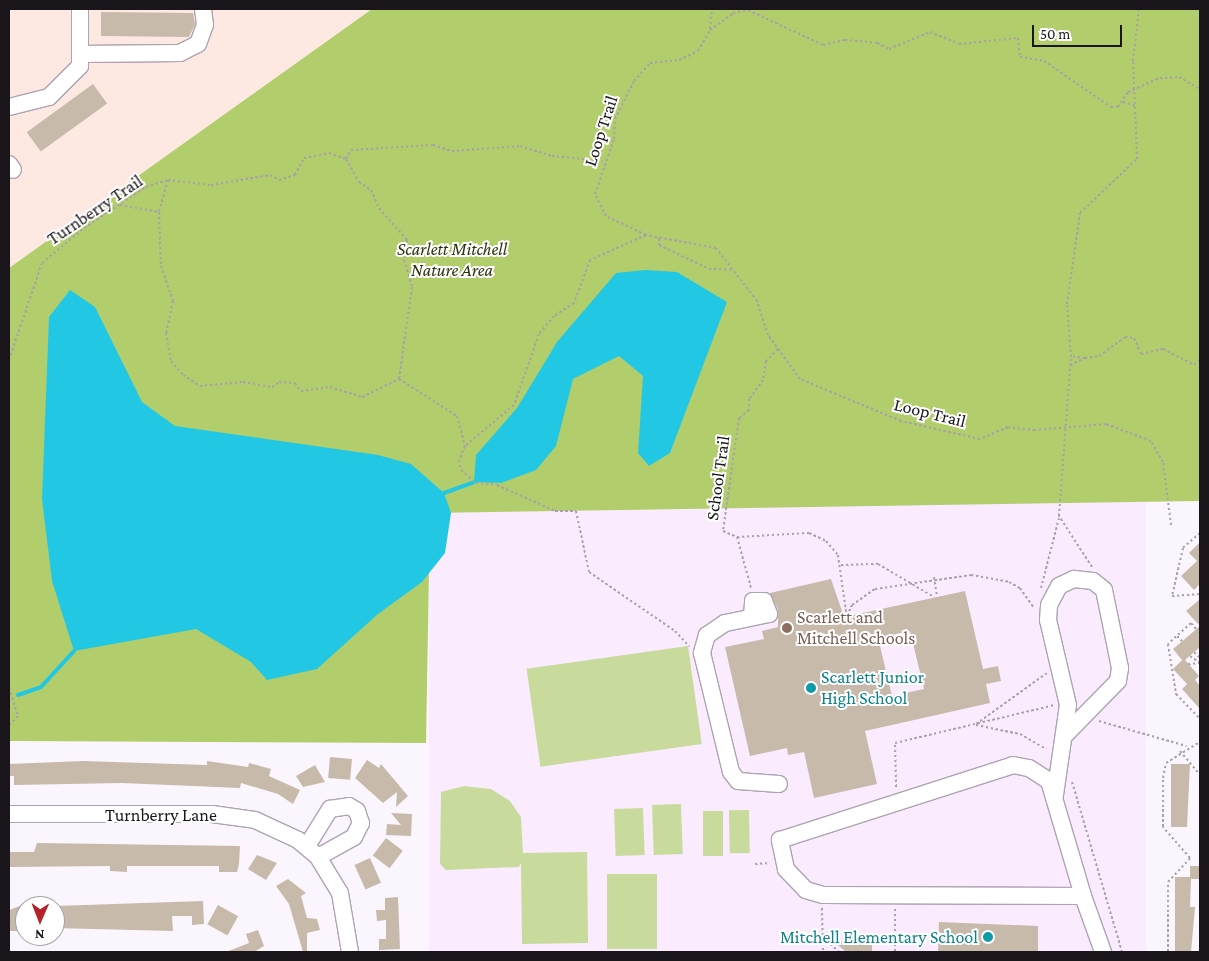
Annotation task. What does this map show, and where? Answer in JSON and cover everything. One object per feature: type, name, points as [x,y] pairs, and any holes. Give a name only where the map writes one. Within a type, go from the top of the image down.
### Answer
[{"type":"street","points":[[9,107],[49,97],[80,66],[80,9]]},
{"type":"street","points":[[80,54],[180,53],[198,44],[205,24],[203,9]]},
{"type":"street","points":[[1054,800],[1066,734],[1068,705],[1048,612],[1059,586],[1074,579],[1093,581],[1104,590],[1120,668],[1118,681],[1066,734]]},
{"type":"street","points":[[758,601],[764,601],[769,614],[725,623],[707,635],[702,653],[731,772],[738,781],[778,784]]},
{"type":"street","points":[[1083,896],[895,898],[823,895],[806,890],[786,869],[780,840],[897,805],[997,767],[1013,765],[1030,768],[1049,781],[1083,896],[1103,952]]},
{"type":"street","name":"Turnberry Lane","points":[[9,814],[234,815],[282,830],[312,852],[340,893],[350,952]]},
{"type":"path","points":[[710,30],[712,9]]},
{"type":"path","points":[[1041,588],[1059,516],[1070,365],[1067,304],[1080,213],[1137,159],[1137,87],[1133,61],[1139,9]]},
{"type":"path","name":"Loop Trail","points":[[1124,102],[1111,107],[1044,61],[1020,57],[1018,38],[959,44],[930,32],[889,49],[876,43],[845,40],[823,45],[748,10],[732,13],[710,30],[698,51],[680,60],[650,63],[634,81],[615,119],[614,139],[603,161],[595,194],[606,216],[646,235],[716,248],[757,301],[778,349],[800,379],[901,422],[980,439],[1008,427],[1065,428],[1106,424],[1151,440],[1163,462],[1171,525]]},
{"type":"path","points":[[1137,105],[1124,102],[1137,87],[1179,77],[1200,89]]},
{"type":"path","points":[[399,378],[412,287],[404,260],[407,240],[379,208],[371,190],[359,182],[346,159],[351,150],[433,145],[452,151],[520,146],[552,156],[603,161]]},
{"type":"path","name":"Turnberry Trail","points":[[9,360],[42,263],[62,243],[146,187],[168,180],[211,185],[270,175],[279,180],[295,176],[304,158],[329,153],[346,159]]},
{"type":"path","points":[[168,180],[159,212],[161,266],[173,302],[166,333],[170,361],[183,375],[200,386],[243,382],[272,387],[279,382],[295,383],[301,390],[330,387],[362,396],[399,378]]},
{"type":"path","points":[[120,205],[159,212]]},
{"type":"path","points":[[646,235],[590,260],[574,303],[554,316],[539,334],[514,405],[465,446],[459,460],[465,475],[476,483],[497,485],[554,511],[576,511],[589,572],[702,653]]},
{"type":"path","points":[[659,238],[659,245],[709,268],[733,270]]},
{"type":"path","points":[[1070,356],[1085,358],[1099,356],[1125,337],[1134,338],[1141,354],[1163,349],[1194,365],[1200,360]]},
{"type":"path","name":"School Trail","points":[[778,349],[766,362],[764,380],[749,399],[749,410],[739,418],[723,531],[737,537],[809,533],[834,548],[841,565],[847,616]]},
{"type":"path","points":[[1070,365],[1085,358]]},
{"type":"path","points":[[399,378],[457,416],[465,446]]},
{"type":"path","points":[[1059,516],[1074,544],[1094,569]]},
{"type":"path","points":[[1200,533],[1183,548],[1172,596],[1200,594]]},
{"type":"path","points":[[737,537],[747,578],[758,601]]},
{"type":"path","points":[[841,565],[878,564],[934,597]]},
{"type":"path","points":[[934,577],[937,596]]},
{"type":"path","points":[[846,612],[875,589],[934,577],[999,578],[1020,588],[1034,608]]},
{"type":"path","points":[[1196,629],[1191,623],[1168,644],[1171,680],[1176,694],[1200,719]]},
{"type":"path","points":[[1177,636],[1182,642]]},
{"type":"path","points":[[1194,652],[1200,658]]},
{"type":"path","points":[[1188,664],[1200,663],[1190,656]]},
{"type":"path","points":[[974,725],[1049,672]]},
{"type":"path","points":[[9,688],[18,716],[9,725]]},
{"type":"path","points":[[897,805],[895,743],[1057,704]]},
{"type":"path","points":[[1094,720],[1187,746]]},
{"type":"path","points":[[974,725],[1020,734],[1054,755]]},
{"type":"path","points":[[1168,952],[1168,882],[1190,858],[1163,827],[1166,763],[1187,746],[1200,742]]},
{"type":"path","points":[[1180,751],[1200,775]]},
{"type":"path","points":[[1071,779],[1122,952]]},
{"type":"path","points":[[755,864],[762,866]]},
{"type":"path","points":[[895,898],[895,952]]},
{"type":"path","points":[[822,906],[823,952]]},
{"type":"path","points":[[822,937],[839,952]]},
{"type":"shaded area","points":[[9,9],[372,9],[9,268]]},
{"type":"shaded area","name":"Scarlett and Mitchell Schools","points":[[429,502],[1146,502],[1146,952],[429,952]]},
{"type":"green space","name":"Scarlett Mitchell Nature Area","points":[[372,9],[1200,9],[1200,501],[430,513],[426,743],[9,741],[9,268]]},
{"type":"green space","points":[[688,646],[702,744],[540,767],[527,669]]},
{"type":"green space","points":[[464,786],[491,789],[510,801],[521,817],[523,853],[587,852],[588,943],[522,944],[521,863],[519,867],[446,870],[440,864],[441,792]]},
{"type":"green space","points":[[681,804],[683,854],[654,855],[652,805]]},
{"type":"green space","points":[[643,808],[645,855],[616,856],[614,809]]},
{"type":"green space","points":[[729,810],[749,810],[750,853],[730,853]]},
{"type":"green space","points":[[703,811],[723,811],[723,856],[703,856]]},
{"type":"green space","points":[[607,874],[657,874],[657,949],[607,949]]},
{"type":"water","points":[[645,270],[677,272],[727,302],[670,453],[649,466],[638,453],[643,376],[619,356],[573,379],[556,446],[536,470],[501,483],[474,482],[476,455],[517,408],[557,342],[616,273]]},
{"type":"water","points":[[70,290],[95,307],[142,402],[175,426],[378,455],[411,464],[444,493],[451,513],[445,553],[422,582],[378,614],[317,669],[267,680],[251,662],[196,629],[74,651],[52,581],[42,499],[49,317]]},
{"type":"building","points":[[101,12],[193,13],[195,24],[189,37],[101,36]]},
{"type":"building","points":[[93,84],[107,103],[41,152],[27,132]]},
{"type":"building","points":[[1200,542],[1200,584],[1194,590],[1181,576],[1197,561],[1189,553]]},
{"type":"building","name":"Scarlett Junior High School","points":[[831,579],[844,617],[965,591],[983,669],[998,666],[1001,681],[986,684],[990,703],[865,731],[877,784],[814,798],[804,752],[788,755],[787,748],[750,756],[725,647],[764,639],[762,631],[778,627],[778,610],[770,593]],"holes":[[[910,631],[924,689],[892,696],[878,638]]]},
{"type":"building","points":[[1200,599],[1200,626],[1186,611]]},
{"type":"building","points":[[1200,626],[1200,647],[1185,660],[1199,676],[1195,680],[1200,686],[1200,709],[1182,689],[1187,684],[1173,669],[1182,660],[1173,649]]},
{"type":"building","points":[[330,757],[352,759],[350,780],[328,778]]},
{"type":"building","points":[[367,760],[379,768],[381,764],[408,796],[396,807],[397,792],[383,803],[355,778]]},
{"type":"building","points":[[83,761],[207,765],[207,761],[248,767],[249,763],[271,769],[269,776],[300,790],[293,804],[278,794],[241,783],[240,788],[122,783],[14,785],[14,776],[9,776],[9,764]]},
{"type":"building","points":[[1171,764],[1190,764],[1187,827],[1171,827]]},
{"type":"building","points":[[315,765],[325,782],[303,787],[296,776]]},
{"type":"building","points":[[391,813],[412,814],[411,836],[386,835],[387,824],[401,825]]},
{"type":"building","points":[[386,838],[403,851],[390,868],[373,856]]},
{"type":"building","points":[[37,843],[240,846],[239,864],[237,872],[219,872],[219,866],[127,866],[127,872],[110,871],[110,866],[9,867],[9,852],[34,852]]},
{"type":"building","points":[[257,855],[277,863],[266,880],[248,869]]},
{"type":"building","points":[[370,858],[381,883],[365,890],[354,865]]},
{"type":"building","points":[[1190,866],[1200,866],[1200,879],[1191,879],[1190,907],[1195,907],[1191,952],[1175,952],[1175,877],[1190,877]]},
{"type":"building","points":[[288,879],[306,893],[301,896],[307,918],[317,919],[320,930],[307,933],[307,952],[303,952],[289,904],[276,886]]},
{"type":"building","points":[[398,897],[400,949],[379,950],[379,939],[386,939],[386,920],[377,921],[376,910],[385,910],[385,898]]},
{"type":"building","points":[[203,901],[204,924],[192,925],[192,916],[172,916],[173,931],[65,928],[65,906]]},
{"type":"building","points":[[218,905],[238,916],[227,935],[207,924]]},
{"type":"building","points":[[15,908],[15,931],[9,931],[9,910]]},
{"type":"building","name":"Mitchell Elementary School","points":[[939,922],[1038,926],[1038,952],[938,952]]},
{"type":"building","points":[[258,930],[264,946],[254,952],[226,952],[249,943],[246,934]]},
{"type":"building","name":"Mitchell Elementary School","points":[[851,931],[861,941],[872,941],[872,952],[846,952],[838,945]]},
{"type":"waterway","points":[[444,493],[474,482]]},
{"type":"waterway","points":[[18,695],[41,687],[74,651]]},
{"type":"place","name":"Scarlett and Mitchell Schools","points":[[787,628]]},
{"type":"place","name":"Scarlett Junior High School","points":[[811,688]]},
{"type":"place","name":"Mitchell Elementary School","points":[[988,937]]}]
